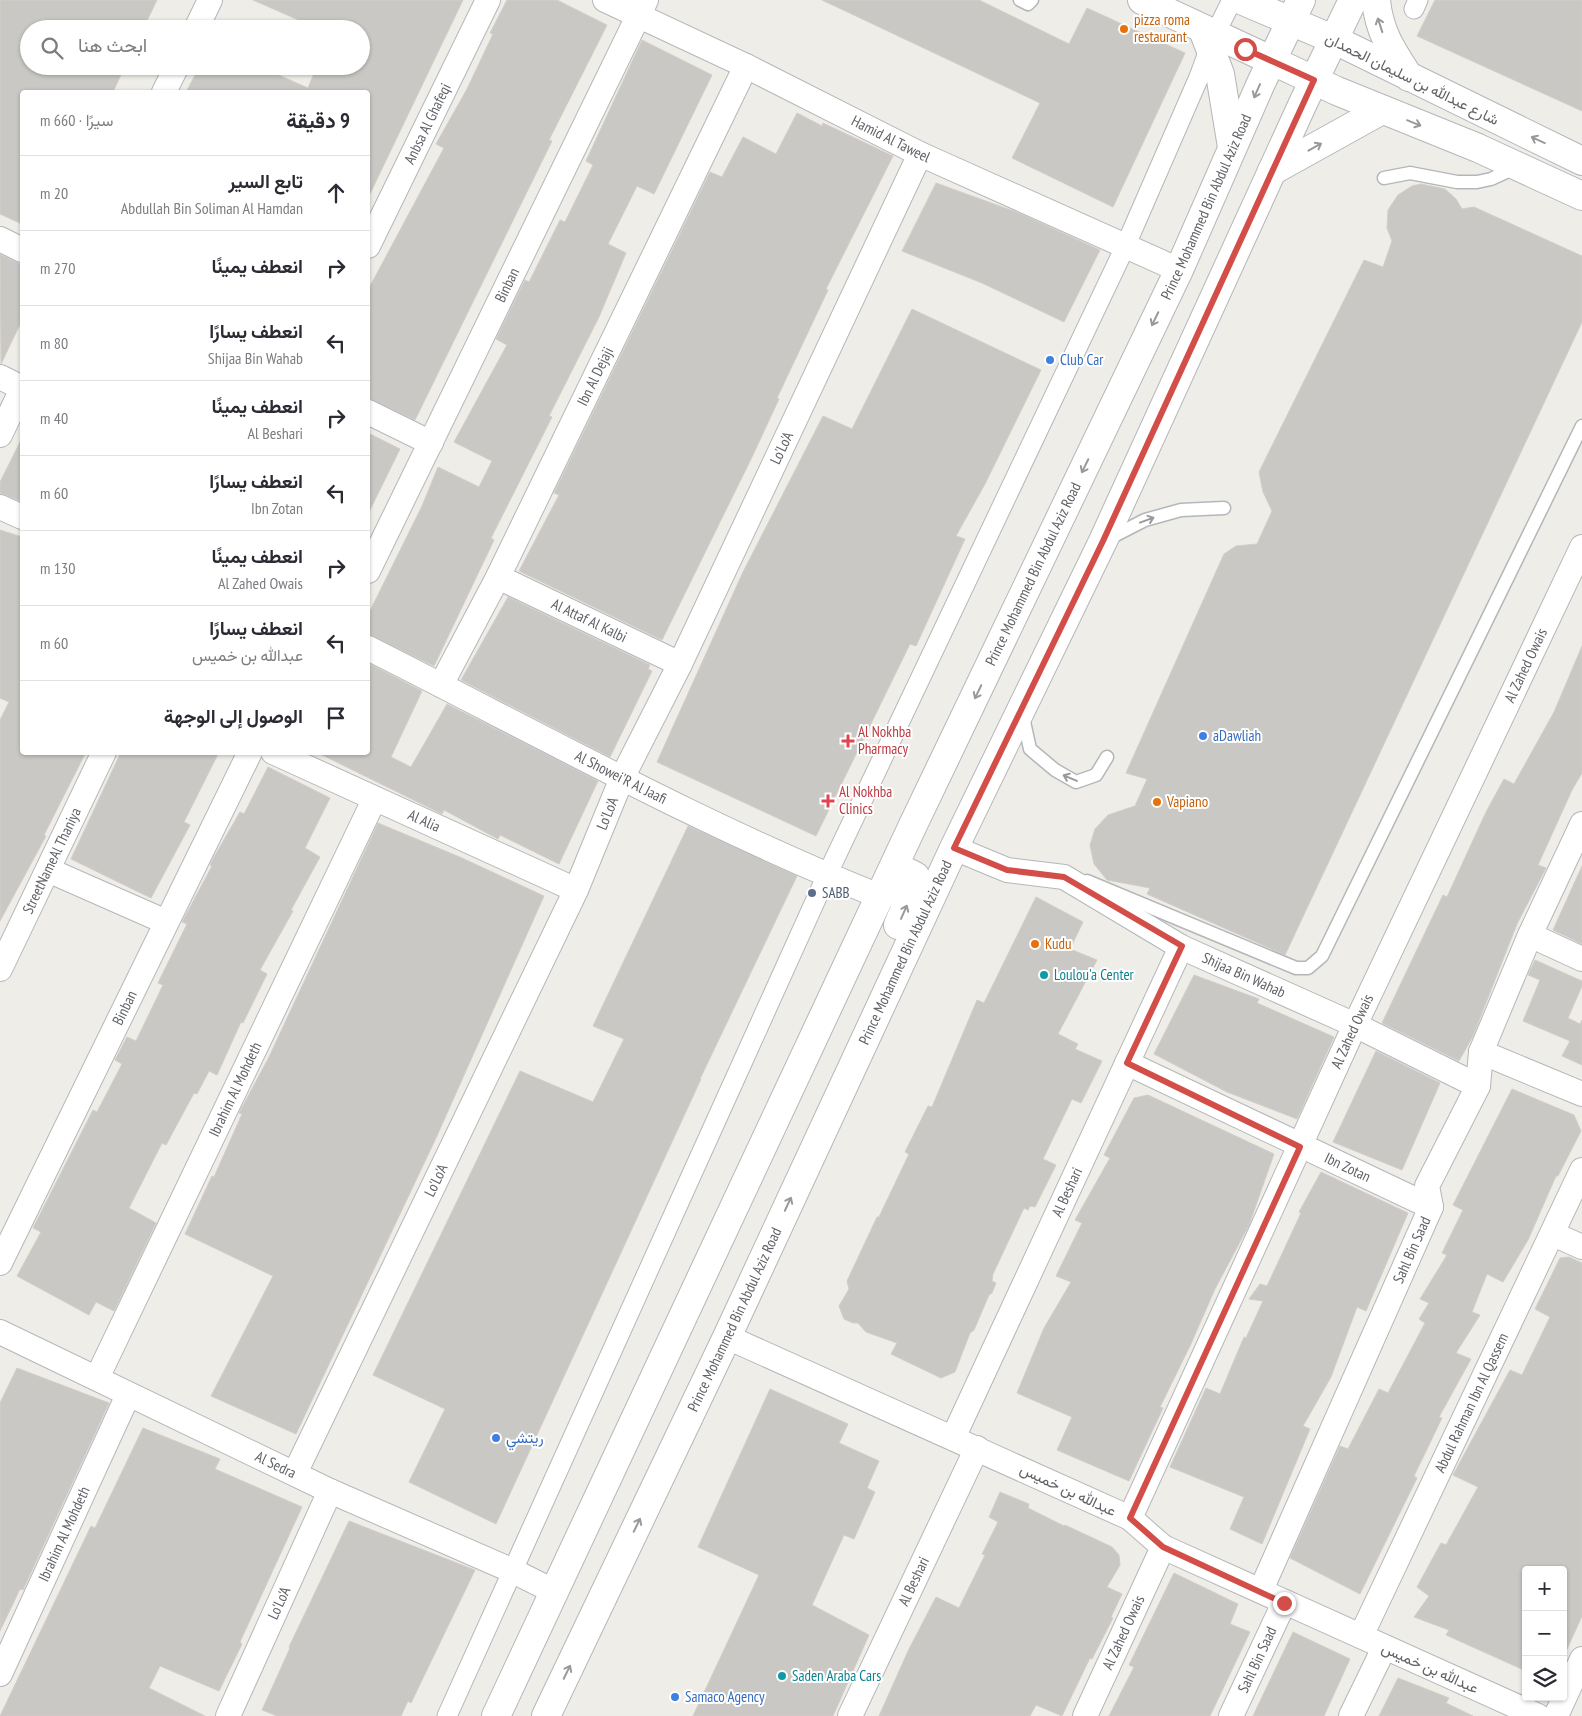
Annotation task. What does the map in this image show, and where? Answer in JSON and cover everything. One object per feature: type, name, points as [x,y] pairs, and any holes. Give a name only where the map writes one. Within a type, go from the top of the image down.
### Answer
[{"type":"main road","points":[[1142,0],[1209,38],[1272,60],[1325,86],[1518,166],[1582,196]]},
{"type":"main road","name":"شارع عبدالله بن سليمان الحمدان","points":[[1241,0],[1296,10],[1335,40],[1582,161]]},
{"type":"main road","name":"Prince Mohammed Bin Abdul Aziz Road","points":[[546,1716],[727,1337],[954,848],[1103,541],[1272,171],[1325,86],[1335,40],[1353,0]]},
{"type":"main road","points":[[1376,0],[1378,20],[1388,44],[1409,77]]},
{"type":"main road","name":"Prince Mohammed Bin Abdul Aziz Road","points":[[496,1716],[879,896],[1179,270],[1232,147],[1296,10]]},
{"type":"main road","points":[[1209,38],[1220,74],[1232,147]]},
{"type":"main road","points":[[1272,171],[1382,110]]},
{"type":"main road","points":[[879,896],[892,888],[902,873],[907,872],[915,876],[915,885],[884,960],[879,1009]]},
{"type":"street","points":[[200,20],[210,0]]},
{"type":"street","name":"Anbsa Al Ghafeqi","points":[[370,242],[488,0]]},
{"type":"street","name":"Hamid Al Taweel","points":[[605,0],[642,8],[746,66],[920,154],[1179,270]]},
{"type":"street","points":[[447,1716],[827,876],[1125,247],[1209,38],[1232,0]]},
{"type":"street","name":"Binban","points":[[370,558],[431,443],[642,8]]},
{"type":"street","name":"Ibn Al Dejaji","points":[[441,685],[498,577],[746,66]]},
{"type":"street","points":[[165,90],[172,75]]},
{"type":"street","name":"Lo'Lo'A","points":[[296,1473],[576,890],[622,778],[680,664],[920,154]]},
{"type":"street","points":[[0,239],[20,249]]},
{"type":"street","points":[[0,377],[20,387]]},
{"type":"street","points":[[0,435],[20,392]]},
{"type":"street","points":[[370,413],[431,443]]},
{"type":"street","points":[[0,506],[20,516]]},
{"type":"street","name":"Al Zahed Owais","points":[[1130,1518],[1355,1025],[1582,547]]},
{"type":"street","name":"Al Attaf Al Kalbi","points":[[498,577],[680,664]]},
{"type":"street","name":"Al Showei'R Al Jaafi","points":[[370,649],[622,778],[827,876],[879,896]]},
{"type":"street","name":"StreetNameAl Thaniya","points":[[0,970],[103,755]]},
{"type":"street","name":"Binban","points":[[0,1263],[249,755]]},
{"type":"street","name":"Al Alia","points":[[279,755],[374,800],[576,890]]},
{"type":"street","name":"Ibrahim Al Mohdeth","points":[[96,1378],[374,800]]},
{"type":"street","name":"Sahl Bin Saad","points":[[1261,1590],[1431,1207],[1427,1186],[1478,1086],[1481,1052],[1530,935],[1582,824]]},
{"type":"street","name":"Shijaa Bin Wahab","points":[[954,848],[1007,870],[1064,877],[1182,946],[1355,1025],[1478,1086]]},
{"type":"street","points":[[48,870],[166,922]]},
{"type":"street","points":[[1530,935],[1582,959]]},
{"type":"street","name":"Al Beshari","points":[[953,1438],[1182,946]]},
{"type":"street","points":[[1481,1052],[1582,1094]]},
{"type":"street","name":"Ibn Zotan","points":[[1127,1063],[1300,1147],[1416,1198],[1431,1207]]},
{"type":"street","name":"Abdul Rahman Ibn Al Qassem","points":[[1361,1636],[1582,1170]]},
{"type":"street","points":[[1553,1234],[1582,1247]]},
{"type":"street","name":"عبدالله بن خميس","points":[[727,1337],[1130,1518],[1163,1547],[1538,1716]]},
{"type":"street","name":"Al Sedra","points":[[2,1340],[96,1378],[330,1491],[513,1571],[555,1592]]},
{"type":"street","name":"Ibrahim Al Mohdeth","points":[[0,1674],[128,1395]]},
{"type":"street","name":"Al Beshari","points":[[850,1716],[977,1448]]},
{"type":"street","name":"Lo'Lo'A","points":[[228,1716],[330,1491]]},
{"type":"street","name":"Al Zahed Owais","points":[[1085,1716],[1163,1547]]},
{"type":"street","name":"Sahl Bin Saad","points":[[1231,1716],[1284,1603]]},
{"type":"street","points":[[1351,1716],[1384,1648]]},
{"type":"street","points":[[1556,1716],[1582,1659]]},
{"type":"lane","points":[[1020,0],[1028,4],[1032,0]]},
{"type":"lane","points":[[1384,178],[1410,173],[1457,182],[1477,182],[1491,179],[1518,166]]},
{"type":"lane","points":[[1064,877],[1104,887],[1296,968],[1308,968],[1322,956],[1582,426]]},
{"type":"lane","points":[[1103,541],[1145,520],[1181,510],[1224,508]]},
{"type":"lane","points":[[1022,711],[1030,749],[1055,770],[1076,782],[1096,775],[1107,757]]},
{"type":"building","points":[[0,0],[157,0],[147,20],[20,20],[20,75],[121,75],[114,90],[20,90],[20,223],[0,214]]},
{"type":"building","points":[[253,0],[463,0],[370,194],[370,90],[187,90],[195,75],[278,75],[308,88],[313,75],[370,75],[370,20],[299,20]]},
{"type":"building","points":[[507,0],[557,0],[607,25],[549,140],[552,141],[415,420],[370,399],[370,286],[444,148],[436,144],[467,89],[493,34],[490,33]]},
{"type":"building","points":[[822,0],[979,0],[1069,44],[1087,8],[1185,53],[1113,207],[1012,158],[1040,103]]},
{"type":"building","points":[[1435,0],[1582,0],[1582,111],[1417,36]]},
{"type":"building","points":[[642,40],[712,75],[654,194],[637,186],[608,244],[626,253],[599,317],[549,416],[552,417],[491,538],[494,540],[434,666],[370,635],[370,611],[422,506],[438,467],[479,487],[492,461],[454,442],[507,345],[496,339],[525,280],[529,282],[560,220],[565,222],[593,165],[586,161]]},
{"type":"building","points":[[797,113],[822,126],[823,123],[893,156],[826,289],[828,290],[777,398],[779,399],[753,455],[662,640],[519,571],[559,495],[554,493],[710,172],[722,177],[743,137],[776,154]]},
{"type":"building","points":[[936,183],[1019,213],[1100,250],[1064,322],[982,283],[902,251]]},
{"type":"building","points":[[1421,184],[1445,189],[1456,199],[1462,209],[1474,207],[1582,256],[1582,322],[1285,955],[1147,894],[1150,888],[1107,880],[1094,864],[1090,845],[1095,829],[1108,815],[1135,806],[1147,779],[1126,773],[1224,554],[1236,546],[1257,544],[1272,511],[1263,492],[1259,472],[1364,260],[1383,267],[1392,241],[1387,228],[1388,210],[1398,195],[1412,186]]},
{"type":"building","points":[[0,254],[20,264],[20,324],[1,364]]},
{"type":"building","points":[[912,309],[1041,370],[985,484],[956,536],[965,539],[916,646],[910,644],[816,836],[657,762],[743,572],[823,416],[852,429]]},
{"type":"building","points":[[370,434],[400,449],[370,510]]},
{"type":"building","points":[[20,442],[20,501],[0,493],[0,482]]},
{"type":"building","points":[[0,530],[20,536],[20,755],[84,755],[44,835],[46,836],[0,921],[0,720],[9,702],[0,698]]},
{"type":"building","points":[[508,597],[650,665],[648,669],[652,671],[610,757],[461,680]]},
{"type":"building","points":[[1582,646],[1582,773],[1572,790],[1538,865],[1546,868],[1517,924],[1473,1036],[1459,1061],[1382,1023],[1443,895],[1447,897],[1486,812],[1504,779],[1514,784],[1554,712]]},
{"type":"building","points":[[370,664],[422,691],[391,757],[411,767],[447,704],[598,781],[559,864],[500,835],[498,839],[444,810],[442,814],[322,755],[370,755]]},
{"type":"building","points":[[120,755],[218,755],[184,822],[190,825],[151,898],[71,859]]},
{"type":"building","points":[[268,767],[330,798],[305,848],[320,857],[260,970],[267,974],[243,1023],[241,1022],[217,1075],[209,1071],[197,1094],[194,1093],[166,1145],[162,1143],[129,1208],[156,1223],[114,1311],[96,1302],[89,1315],[17,1276],[41,1232],[33,1228],[93,1110],[97,1112],[122,1064],[115,1060],[127,1037],[136,1041],[163,985],[158,983],[187,924],[182,922],[212,866],[210,865],[240,812],[244,814]]},
{"type":"building","points":[[378,823],[462,858],[544,896],[436,1138],[296,1434],[211,1396],[273,1276],[185,1234],[212,1176],[214,1177],[242,1114],[239,1113],[269,1057]]},
{"type":"building","points":[[688,826],[797,876],[700,1079],[496,1524],[409,1482],[445,1409],[373,1375],[520,1071],[593,1102],[624,1039],[593,1026]]},
{"type":"building","points":[[1582,866],[1582,944],[1553,930]]},
{"type":"building","points":[[1036,897],[1083,922],[1070,949],[1097,960],[1058,1034],[1078,1044],[1075,1049],[1102,1061],[1081,1103],[1072,1099],[1043,1159],[1056,1165],[1035,1207],[1030,1206],[1028,1210],[1024,1208],[993,1274],[992,1281],[996,1283],[992,1293],[989,1295],[974,1330],[970,1333],[955,1372],[941,1378],[891,1354],[897,1343],[866,1332],[858,1323],[844,1319],[839,1306],[849,1289],[847,1281],[909,1154],[905,1152],[928,1106],[932,1107],[977,1000],[984,1003]]},
{"type":"building","points":[[1535,960],[1582,981],[1582,986],[1568,1018],[1580,1024],[1582,1020],[1582,1065],[1562,1056],[1570,1041],[1523,1021],[1540,980],[1528,975]]},
{"type":"building","points":[[1194,975],[1259,999],[1257,1003],[1334,1037],[1297,1119],[1227,1092],[1154,1054]]},
{"type":"building","points":[[1376,1051],[1440,1083],[1402,1170],[1333,1142]]},
{"type":"building","points":[[1512,1089],[1574,1115],[1581,1131],[1558,1176],[1556,1176],[1528,1240],[1503,1282],[1487,1274],[1472,1312],[1480,1315],[1456,1353],[1471,1359],[1439,1417],[1442,1418],[1414,1476],[1417,1478],[1360,1594],[1290,1558],[1340,1446],[1348,1449],[1379,1389],[1388,1393],[1425,1323],[1419,1319],[1429,1303],[1420,1299],[1447,1255],[1442,1253],[1463,1210],[1453,1205]]},
{"type":"building","points":[[1148,1095],[1274,1154],[1249,1225],[1215,1289],[1160,1407],[1163,1408],[1129,1481],[1057,1450],[1072,1417],[1017,1393],[1044,1328],[1071,1282],[1056,1276],[1082,1223],[1075,1220],[1110,1158],[1104,1155],[1134,1098]]},
{"type":"building","points":[[1321,1172],[1408,1213],[1366,1311],[1357,1307],[1331,1377],[1303,1426],[1310,1429],[1262,1544],[1230,1529],[1244,1497],[1170,1467],[1206,1388],[1220,1394],[1244,1337],[1246,1338],[1263,1301],[1249,1299],[1260,1284],[1267,1286],[1301,1213],[1299,1212]]},
{"type":"building","points":[[1569,1257],[1582,1263],[1582,1616],[1567,1649],[1567,1566],[1522,1566],[1522,1669],[1446,1635],[1449,1630],[1414,1617],[1429,1596],[1417,1587],[1441,1543],[1446,1545],[1478,1487],[1453,1475],[1510,1370],[1522,1375],[1550,1317],[1535,1309],[1560,1258]]},
{"type":"building","points":[[17,1368],[109,1403],[23,1590],[20,1589],[0,1631],[0,1403]]},
{"type":"building","points":[[770,1389],[848,1424],[839,1443],[879,1461],[867,1488],[875,1492],[854,1539],[844,1535],[812,1605],[869,1635],[833,1716],[693,1716],[759,1575],[698,1547]]},
{"type":"building","points":[[143,1428],[220,1459],[215,1469],[302,1507],[240,1642],[242,1644],[219,1691],[160,1666],[149,1688],[205,1716],[0,1716],[91,1526],[95,1528]]},
{"type":"building","points":[[1000,1492],[1029,1504],[1028,1508],[1064,1526],[1112,1547],[1119,1555],[1120,1565],[1107,1587],[1122,1594],[1111,1617],[1113,1618],[1092,1659],[1090,1658],[1062,1716],[1036,1705],[1030,1716],[879,1716],[908,1651],[936,1597],[959,1608],[985,1555],[982,1554],[998,1522],[989,1517]]},
{"type":"building","points":[[349,1521],[475,1570],[411,1703],[408,1701],[401,1716],[277,1716],[262,1710],[289,1647]]},
{"type":"building","points":[[1174,1573],[1238,1604],[1230,1624],[1250,1632],[1210,1716],[1109,1716],[1134,1667],[1129,1665]]},
{"type":"building","points":[[1293,1632],[1350,1659],[1324,1716],[1253,1716]]},
{"type":"building","points":[[1398,1678],[1449,1698],[1446,1703],[1473,1716],[1379,1716]]},
{"type":"place","name":"pizza roma restaurant","points":[[1124,29]]},
{"type":"place","name":"Club Car","points":[[1050,360]]},
{"type":"place","name":"aDawliah","points":[[1203,736]]},
{"type":"place","name":"Al Nokhba Pharmacy","points":[[848,741]]},
{"type":"place","name":"Al Nokhba Clinics","points":[[828,801]]},
{"type":"place","name":"Vapiano","points":[[1157,802]]},
{"type":"place","name":"SABB","points":[[812,893]]},
{"type":"place","name":"Kudu","points":[[1035,944]]},
{"type":"place","name":"Loulou'a Center","points":[[1044,975]]},
{"type":"place","name":"ريتشي","points":[[496,1438]]},
{"type":"place","name":"Saden Araba Cars","points":[[782,1676]]},
{"type":"place","name":"Samaco Agency","points":[[675,1697]]},
{"type":"route","points":[[1245,49],[1314,80],[1103,541],[954,848],[1007,870],[1064,877],[1182,946],[1127,1063],[1300,1147],[1130,1518],[1163,1547],[1261,1590],[1284,1603]]}]
